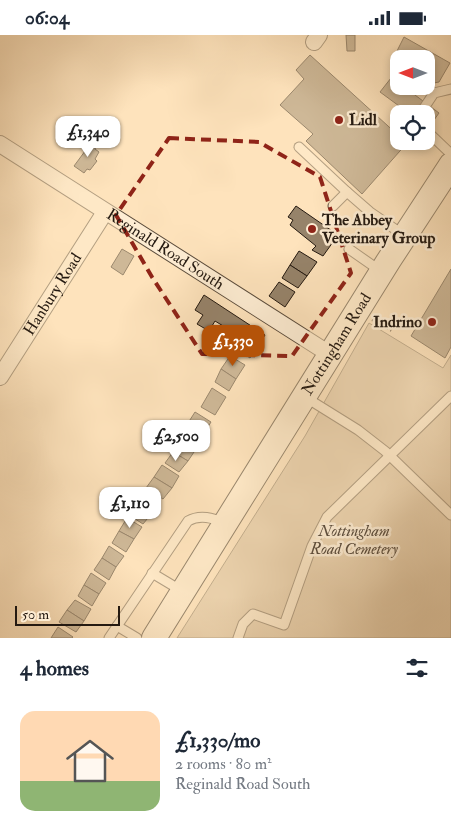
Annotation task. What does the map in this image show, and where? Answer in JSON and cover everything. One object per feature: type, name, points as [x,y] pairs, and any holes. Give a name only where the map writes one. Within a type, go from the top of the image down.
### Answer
[{"type":"street","name":"Reginald Road South","points":[[0,144],[331,355]]},
{"type":"street","name":"Nottingham Road","points":[[154,638],[382,272],[451,165]]},
{"type":"street","name":"Hanbury Road","points":[[0,377],[105,212]]},
{"type":"lane","points":[[426,105],[434,93],[451,89]]},
{"type":"lane","points":[[435,139],[451,155]]},
{"type":"lane","points":[[300,147],[370,212],[405,236]]},
{"type":"lane","points":[[333,206],[347,192]]},
{"type":"lane","points":[[349,249],[382,272]]},
{"type":"lane","points":[[238,638],[243,624],[253,614],[284,625],[312,546],[327,517],[451,396]]},
{"type":"lane","points":[[305,397],[358,429],[390,456],[451,515]]},
{"type":"lane","points":[[109,638],[188,521],[193,518],[212,518],[226,524]]},
{"type":"lane","points":[[152,573],[183,592]]},
{"type":"lane","points":[[117,626],[137,638]]},
{"type":"path","points":[[358,311],[392,331]]},
{"type":"highlighted area","points":[[169,138],[259,142],[320,177],[351,273],[292,356],[202,354],[152,277],[116,215]]},
{"type":"green space","name":"Nottingham Road Cemetery","points":[[369,323],[443,368],[451,355],[451,638],[177,638],[305,436]]},
{"type":"building","points":[[346,35],[355,35],[355,51],[347,51]]},
{"type":"building","points":[[404,37],[427,50],[398,50]]},
{"type":"building","name":"Lidl","points":[[310,55],[390,128],[390,150],[401,150],[362,194],[306,141],[313,134],[280,105],[304,79],[296,70]]},
{"type":"building","points":[[435,55],[450,63],[439,82],[435,83]]},
{"type":"building","points":[[390,79],[390,95],[415,95],[428,105],[398,105],[380,92]]},
{"type":"building","points":[[435,110],[439,113],[435,119]]},
{"type":"building","points":[[94,141],[97,143],[95,149],[99,152],[95,159],[97,161],[90,170],[87,169],[84,173],[74,166]]},
{"type":"building","name":"The Abbey Veterinary Group","points":[[296,206],[338,235],[323,256],[312,250],[316,246],[290,225],[293,220],[288,217]]},
{"type":"building","points":[[122,249],[134,256],[123,275],[111,267]]},
{"type":"building","points":[[299,251],[317,262],[307,276],[290,265]]},
{"type":"building","points":[[290,265],[307,276],[298,288],[282,278]]},
{"type":"building","points":[[451,269],[451,347],[445,358],[411,336]]},
{"type":"building","points":[[279,282],[295,292],[285,307],[269,296]]},
{"type":"building","points":[[204,295],[265,335],[250,358],[231,345],[238,335],[215,321],[209,331],[197,324],[203,315],[195,310]]},
{"type":"building","points":[[230,356],[245,365],[236,379],[221,369]]},
{"type":"building","points":[[221,369],[236,379],[229,391],[215,382]]},
{"type":"building","points":[[212,388],[226,397],[215,415],[201,407]]},
{"type":"building","points":[[195,412],[211,422],[204,433],[188,423]]},
{"type":"building","points":[[188,423],[204,433],[196,444],[181,435]]},
{"type":"building","points":[[180,439],[196,449],[188,461],[173,452]]},
{"type":"building","points":[[173,452],[188,461],[179,472],[165,463]]},
{"type":"building","points":[[162,465],[179,476],[172,488],[154,477]]},
{"type":"building","points":[[154,477],[172,488],[163,499],[146,488]]},
{"type":"building","points":[[144,491],[160,501],[152,513],[137,504]]},
{"type":"building","points":[[137,504],[152,513],[143,524],[129,515]]},
{"type":"building","points":[[127,518],[142,527],[134,539],[119,531]]},
{"type":"building","points":[[119,531],[134,539],[126,552],[112,543]]},
{"type":"building","points":[[109,546],[124,556],[116,567],[102,558]]},
{"type":"building","points":[[102,558],[116,567],[109,580],[94,570]]},
{"type":"building","points":[[91,573],[106,583],[99,594],[84,585]]},
{"type":"building","points":[[84,585],[99,594],[92,606],[78,596]]},
{"type":"building","points":[[75,600],[91,609],[84,621],[67,610]]},
{"type":"building","points":[[67,610],[84,621],[76,632],[59,622]]},
{"type":"building","points":[[58,627],[73,637],[51,638]]},
{"type":"place","name":"Lidl","points":[[339,120]]},
{"type":"place","name":"The Abbey Veterinary Group","points":[[312,229]]},
{"type":"place","name":"Indrino","points":[[432,322]]}]
